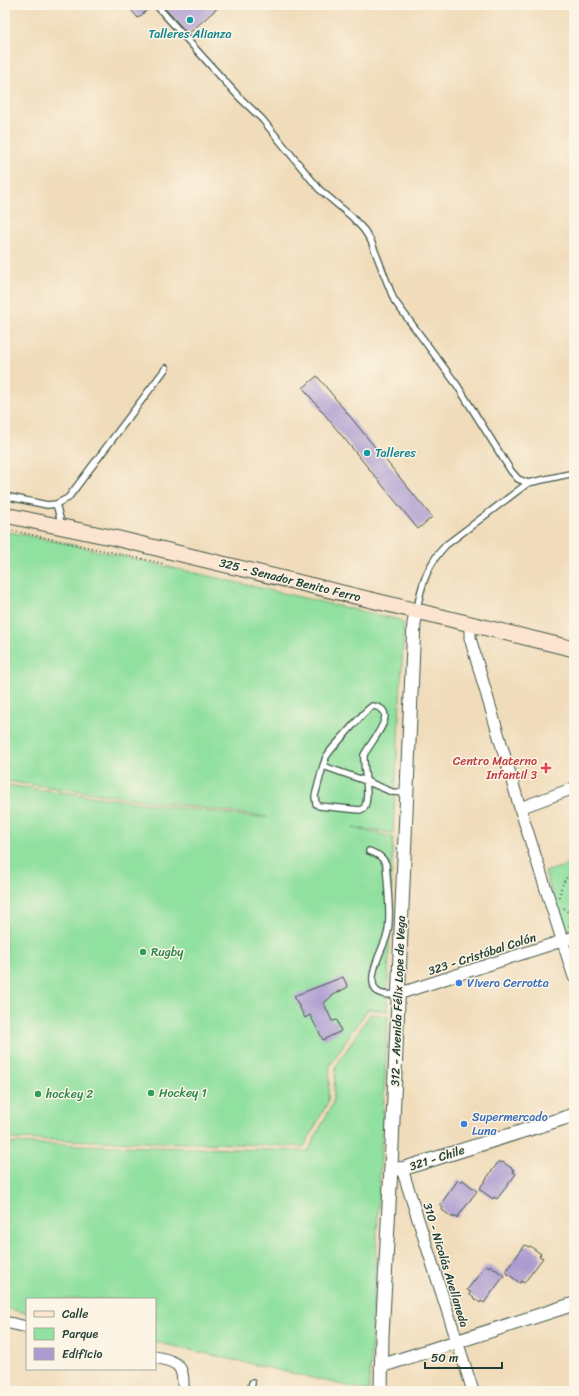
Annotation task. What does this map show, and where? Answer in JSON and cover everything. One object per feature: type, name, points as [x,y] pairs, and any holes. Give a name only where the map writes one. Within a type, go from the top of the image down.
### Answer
[{"type":"main road","name":"325 - Senador Benito Ferro","points":[[5,515],[115,538],[574,649]]},
{"type":"street","name":"312 - Avenida Félix Lope de Vega","points":[[380,1391],[397,1169],[398,994],[414,623],[417,611]]},
{"type":"street","points":[[470,625],[470,638],[520,808],[574,977]]},
{"type":"street","points":[[520,808],[574,788]]},
{"type":"street","name":"323 - Cristóbal Colón","points":[[398,994],[574,937]]},
{"type":"street","name":"321 - Chile","points":[[397,1169],[574,1115]]},
{"type":"street","name":"310 - Nicolás Avellaneda","points":[[397,1169],[473,1391]]},
{"type":"street","points":[[381,1366],[574,1304]]},
{"type":"street","points":[[5,1322],[26,1327]]},
{"type":"street","points":[[156,1357],[178,1364],[182,1370],[186,1390]]},
{"type":"lane","points":[[156,5],[230,87],[262,119],[319,189],[352,217],[364,230],[371,241],[394,300],[457,385],[511,472],[518,479],[528,483]]},
{"type":"lane","points":[[5,496],[47,505],[56,504],[68,498],[166,368]]},
{"type":"lane","points":[[417,611],[419,597],[430,564],[436,555],[446,545],[528,483],[574,473]]},
{"type":"lane","points":[[56,504],[60,518],[59,526]]},
{"type":"lane","points":[[372,706],[379,706],[384,710],[386,716],[384,723],[364,755],[366,805],[364,808],[360,810],[319,806],[316,804],[315,796],[323,766],[331,750],[364,713],[372,706]]},
{"type":"lane","points":[[323,766],[392,792],[407,793]]},
{"type":"lane","points":[[369,851],[380,856],[386,864],[389,927],[373,972],[374,988],[378,993],[386,995],[398,994]]},
{"type":"lane","points":[[250,1391],[252,1383]]},
{"type":"path","points":[[5,529],[169,565]]},
{"type":"path","points":[[574,871],[565,879],[560,893],[563,907],[574,918]]},
{"type":"green space","points":[[5,531],[73,545],[400,620],[404,625],[393,833],[352,828],[393,837],[387,1011],[368,1009],[330,1066],[328,1102],[304,1147],[242,1144],[5,1139],[5,785],[252,817],[267,817],[5,781]]},
{"type":"green space","points":[[574,863],[574,929],[564,932],[545,872]]},
{"type":"green space","points":[[370,1014],[388,1016],[369,1391],[156,1342],[156,1298],[26,1298],[26,1313],[5,1308],[5,1143],[308,1151],[333,1103],[336,1066]]},
{"type":"building","points":[[127,5],[152,5],[152,6],[138,18]]},
{"type":"building","name":"Talleres Alianza","points":[[162,5],[221,5],[188,34]]},
{"type":"building","name":"Talleres","points":[[317,376],[432,517],[418,529],[303,388]]},
{"type":"building","points":[[343,977],[348,987],[333,995],[324,1003],[332,1021],[337,1020],[341,1031],[323,1040],[310,1015],[305,1018],[294,996]]},
{"type":"building","points":[[499,1161],[502,1163],[503,1162],[514,1170],[513,1172],[516,1174],[497,1199],[494,1197],[493,1199],[479,1189]]},
{"type":"building","points":[[458,1180],[461,1182],[463,1180],[477,1191],[457,1218],[454,1216],[453,1218],[442,1210],[443,1208],[440,1205]]},
{"type":"building","points":[[525,1245],[530,1246],[541,1254],[539,1256],[543,1258],[524,1283],[521,1281],[520,1283],[505,1272]]},
{"type":"building","points":[[486,1265],[489,1267],[490,1265],[504,1276],[484,1303],[481,1301],[480,1303],[469,1294],[471,1292],[467,1290]]},
{"type":"place","name":"Talleres Alianza","points":[[190,20]]},
{"type":"place","name":"Talleres","points":[[367,453]]},
{"type":"place","name":"Centro Materno Infantil 3","points":[[546,768]]},
{"type":"place","name":"Rugby","points":[[143,952]]},
{"type":"place","name":"Vivero Cerrotta","points":[[459,983]]},
{"type":"place","name":"Hockey 1","points":[[151,1093]]},
{"type":"place","name":"hockey 2","points":[[38,1094]]},
{"type":"place","name":"Supermercado Luna","points":[[464,1124]]}]
